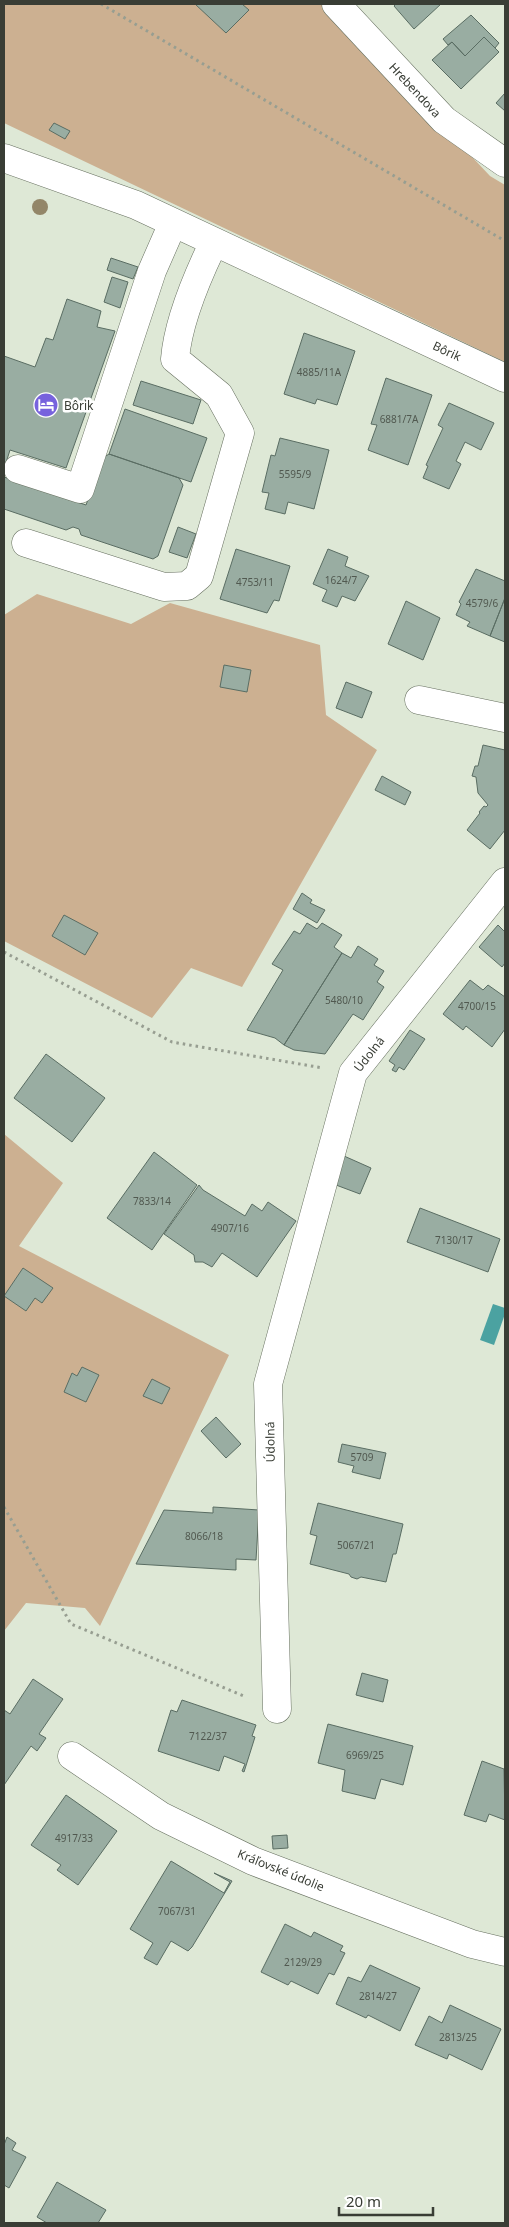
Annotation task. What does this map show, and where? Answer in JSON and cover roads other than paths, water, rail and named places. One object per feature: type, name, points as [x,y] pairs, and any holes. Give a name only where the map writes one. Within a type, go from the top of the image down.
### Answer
[{"type":"street","name":"Hrebendova","points":[[336,4],[444,120],[505,163]]},
{"type":"street","name":"Bôrik","points":[[4,158],[136,205],[505,378]]},
{"type":"street","points":[[18,469],[80,490],[152,271],[173,223]]},
{"type":"street","points":[[26,543],[164,587],[187,586],[199,576],[240,434],[219,395],[175,359],[177,340],[204,264],[214,242]]},
{"type":"street","points":[[419,700],[505,718]]},
{"type":"street","name":"Údolná","points":[[277,1709],[268,1384],[353,1073],[505,882]]},
{"type":"street","name":"Kráľovské údolie","points":[[72,1756],[161,1816],[253,1861],[472,1944],[505,1952]]},
{"type":"water","points":[[493,1304],[505,1308],[505,1314],[494,1345],[480,1340]]},
{"type":"place","name":"Bôrik","points":[[46,405]]}]
